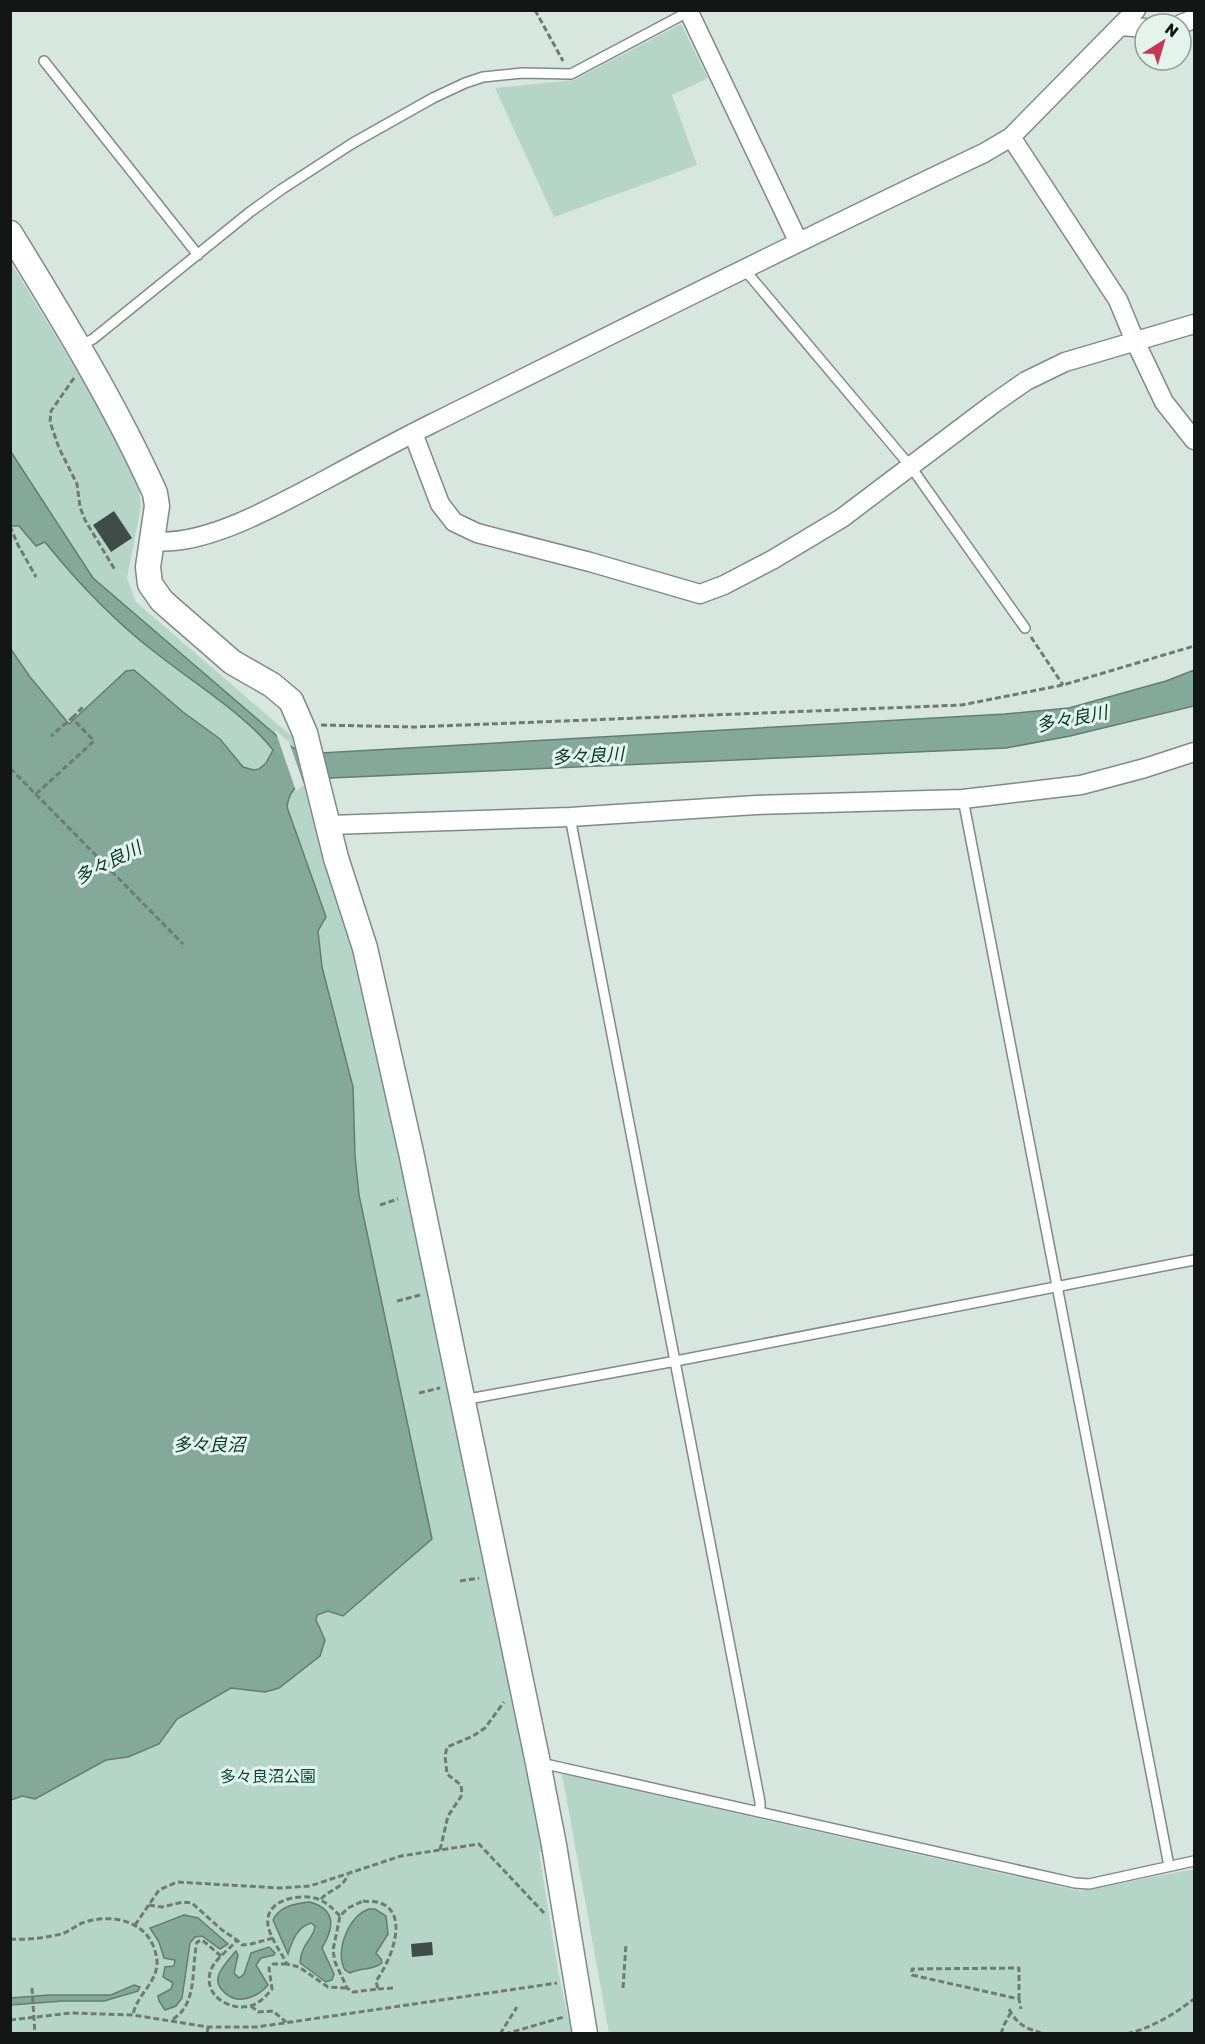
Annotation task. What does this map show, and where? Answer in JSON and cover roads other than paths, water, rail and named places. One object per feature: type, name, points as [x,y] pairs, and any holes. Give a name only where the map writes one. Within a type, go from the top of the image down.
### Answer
[{"type":"street","points":[[153,541],[169,543],[211,533],[270,509],[413,433],[798,241],[984,153],[1011,137],[1136,10]]},
{"type":"street","points":[[689,11],[798,241]]},
{"type":"street","points":[[1122,26],[1133,27]]},
{"type":"street","points":[[1011,137],[1118,300],[1164,402],[1194,440]]},
{"type":"street","points":[[10,232],[80,346],[119,416],[155,493],[157,506],[148,575],[155,594],[232,662],[285,694],[296,711],[303,729],[336,858],[366,948],[413,1163],[538,1763],[585,2034]]},
{"type":"street","points":[[413,433],[440,504],[454,522],[477,533],[590,562],[700,594],[724,585],[772,560],[842,518],[1026,381],[1065,362],[1194,324]]},
{"type":"street","points":[[328,825],[570,817],[756,805],[963,799],[1081,785],[1194,752]]},
{"type":"lane","points":[[80,346],[93,339],[250,212],[317,166],[397,118],[465,83],[483,77],[522,73],[571,74],[689,11]]},
{"type":"lane","points":[[44,61],[198,255]]},
{"type":"lane","points":[[744,269],[910,468],[1025,628]]},
{"type":"lane","points":[[963,799],[1169,1866]]},
{"type":"lane","points":[[570,817],[676,1361],[760,1802],[760,1812]]},
{"type":"lane","points":[[462,1400],[676,1361],[1194,1260]]},
{"type":"lane","points":[[538,1763],[1075,1883],[1089,1884],[1194,1861]]},
{"type":"water","name":"多々良沼","points":[[11,452],[93,578],[284,742],[303,754],[1005,714],[1069,708],[1166,681],[1194,670],[1194,706],[1070,736],[1006,748],[308,779],[296,787],[289,797],[287,807],[326,917],[318,931],[322,967],[353,1087],[355,1156],[359,1195],[432,1539],[343,1616],[328,1611],[317,1615],[316,1620],[325,1640],[320,1656],[279,1688],[265,1692],[231,1688],[177,1719],[159,1744],[128,1757],[106,1760],[35,1799],[22,1796],[11,1800],[10,648],[30,677],[69,724],[126,671],[134,670],[183,712],[220,739],[243,767],[259,769],[266,763],[273,750],[233,711],[156,653],[111,615],[45,542],[36,546],[19,526],[11,526]]},
{"type":"water","points":[[310,1902],[325,1910],[331,1920],[329,1934],[322,1948],[334,1974],[332,1980],[326,1982],[300,1963],[315,1926],[311,1923],[299,1931],[288,1954],[273,1920],[284,1908]]},
{"type":"water","points":[[369,1909],[375,1909],[386,1916],[388,1934],[376,1953],[382,1963],[350,1973],[345,1970],[342,1962],[342,1944],[355,1919]]},
{"type":"water","points":[[184,1915],[198,1918],[228,1944],[220,1949],[202,1936],[195,1937],[190,1943],[182,1998],[176,2006],[165,2010],[158,1996],[171,1989],[173,1983],[163,1977],[165,1967],[174,1966],[175,1960],[164,1958],[159,1942],[150,1928]]},
{"type":"water","points":[[269,1947],[275,1953],[274,1955],[261,1958],[256,1965],[268,1985],[252,1997],[240,1999],[228,1996],[218,1984],[219,1975],[225,1964],[236,1951],[238,1955],[234,1973],[239,1978],[244,1974],[251,1953]]},
{"type":"water","points":[[134,1985],[140,1987],[138,1991],[104,2001],[11,2005],[11,1998],[49,1995],[111,1995]]},
{"type":"water label","name":"多々良川","points":[[1072,719]]},
{"type":"water label","name":"多々良川","points":[[588,756]]},
{"type":"water label","name":"多々良川","points":[[108,863]]},
{"type":"park label","name":"多々良沼公園","points":[[268,1776]]}]
